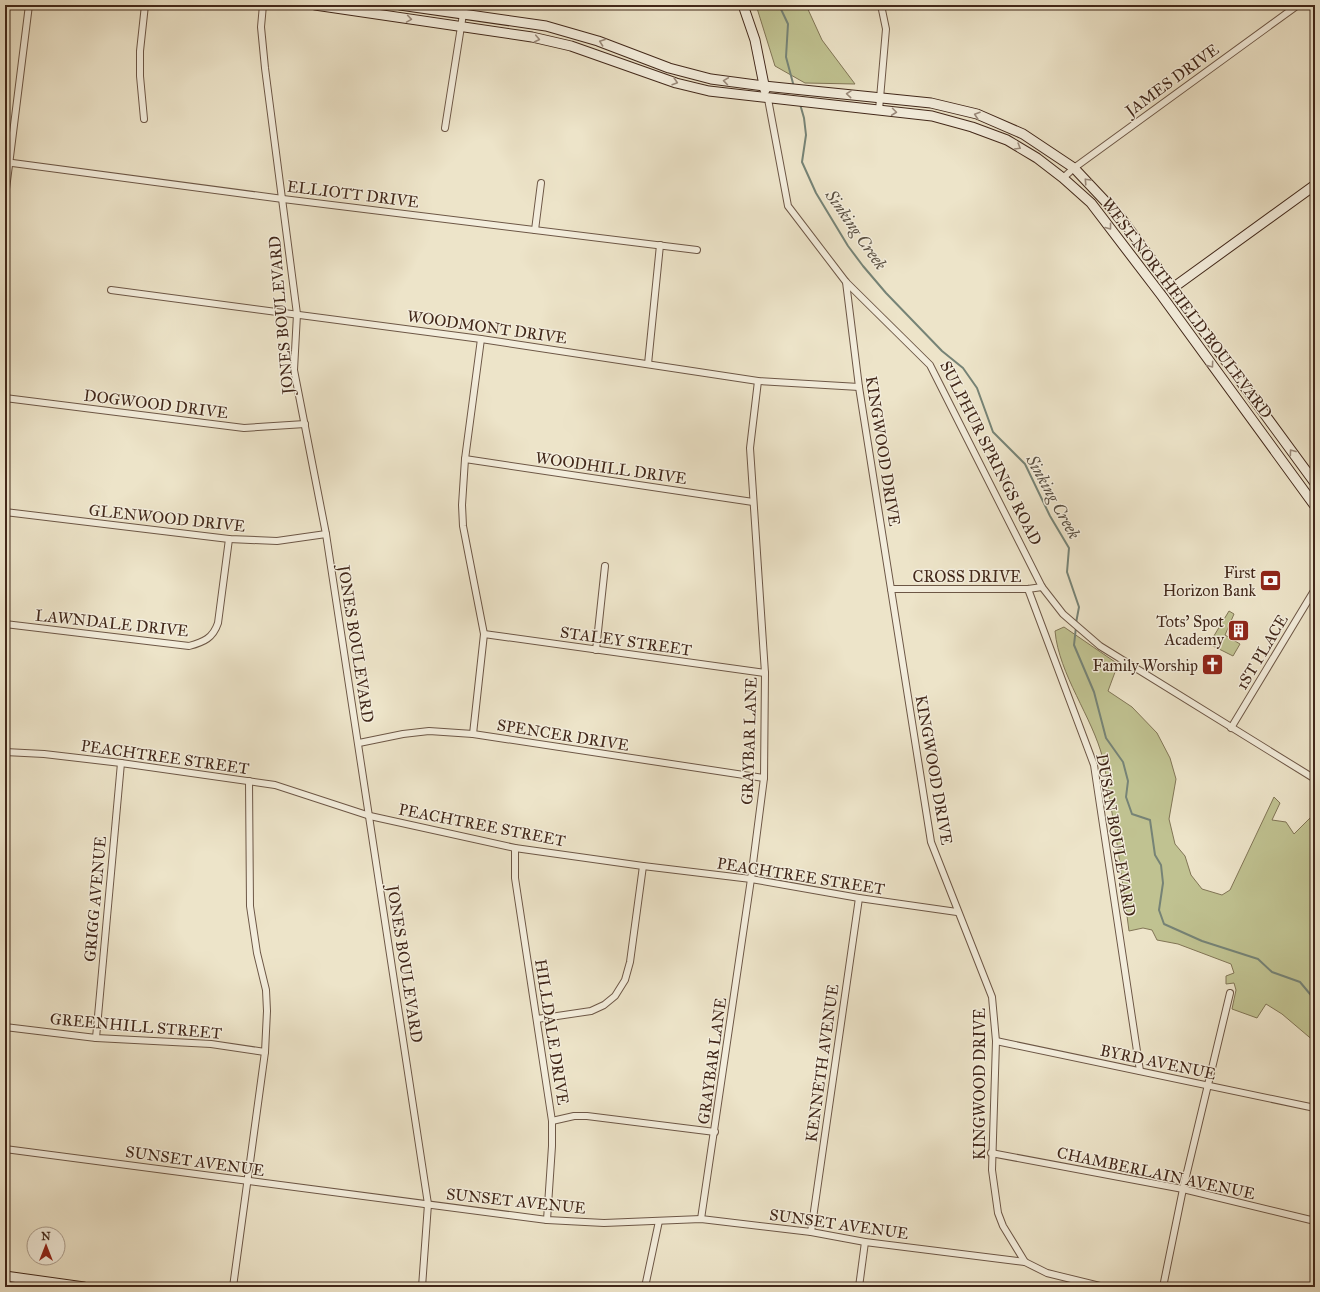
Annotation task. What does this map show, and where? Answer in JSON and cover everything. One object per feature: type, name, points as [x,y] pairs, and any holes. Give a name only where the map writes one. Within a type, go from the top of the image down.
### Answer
[{"type":"main road","name":"WEST NORTHFIELD BOULEVARD","points":[[315,5],[532,37],[562,44],[676,83],[709,91],[768,99],[932,116],[972,127],[1007,140],[1037,158],[1063,178],[1091,203],[1162,296],[1315,506]]},
{"type":"main road","name":"WEST NORTHFIELD BOULEVARD","points":[[400,5],[546,26],[598,41],[669,68],[711,78],[764,86],[931,103],[977,114],[1023,134],[1074,168],[1121,218],[1315,483]]},
{"type":"main road","name":"SULPHUR SPRINGS ROAD","points":[[743,5],[755,40],[768,99]]},
{"type":"main road","points":[[1162,296],[1315,185]]},
{"type":"main road","points":[[1202,352],[1213,343]]},
{"type":"main road","points":[[5,1276],[84,1287]]},
{"type":"street","points":[[5,197],[7,162],[29,5]]},
{"type":"street","points":[[144,119],[140,76],[140,51],[146,5]]},
{"type":"street","name":"JONES BOULEVARD","points":[[263,5],[261,27],[265,68],[297,314],[294,370],[326,534],[428,1204],[422,1287]]},
{"type":"street","points":[[879,110],[886,29],[881,5]]},
{"type":"street","name":"JAMES DRIVE","points":[[1063,178],[1074,168],[1298,5]]},
{"type":"street","points":[[446,128],[463,14]]},
{"type":"street","name":"SULPHUR SPRINGS ROAD","points":[[768,99],[788,206],[846,282],[930,365],[1042,587],[1072,624],[1100,646],[1315,779]]},
{"type":"street","name":"ELLIOTT DRIVE","points":[[7,162],[283,199],[697,250]]},
{"type":"street","points":[[536,230],[541,183]]},
{"type":"street","points":[[648,364],[660,245]]},
{"type":"street","name":"KINGWOOD DRIVE","points":[[846,282],[859,387],[931,842],[957,912],[992,997],[996,1041],[991,1153],[993,1186],[998,1213],[1003,1226],[1025,1262]]},
{"type":"street","name":"WOODMONT DRIVE","points":[[111,290],[481,339],[758,381],[859,387]]},
{"type":"street","points":[[473,734],[484,634],[463,526],[462,505],[465,459],[481,339]]},
{"type":"street","name":"GRAYBAR LANE","points":[[701,1219],[715,1132],[764,778],[765,673],[750,448],[758,381]]},
{"type":"street","name":"DOGWOOD DRIVE","points":[[5,398],[244,428],[305,424]]},
{"type":"street","name":"WOODHILL DRIVE","points":[[465,459],[753,502]]},
{"type":"street","name":"GLENWOOD DRIVE","points":[[5,512],[228,539],[277,541],[326,534]]},
{"type":"street","name":"LAWNDALE DRIVE","points":[[5,624],[189,646],[200,643],[209,638],[215,632],[218,623],[228,539]]},
{"type":"street","points":[[596,650],[605,566]]},
{"type":"street","name":"CROSS DRIVE","points":[[891,589],[1028,589],[1042,587]]},
{"type":"street","name":"DUSAN BOULEVARD","points":[[1028,589],[1094,765],[1140,1071]]},
{"type":"street","name":"1ST PLACE","points":[[1231,728],[1315,589]]},
{"type":"street","name":"STALEY STREET","points":[[484,634],[765,673]]},
{"type":"street","name":"SPENCER DRIVE","points":[[359,743],[403,734],[429,731],[473,734],[764,778]]},
{"type":"street","name":"PEACHTREE STREET","points":[[5,752],[44,754],[121,763],[275,785],[370,816],[515,848],[751,879],[859,898],[957,912]]},
{"type":"street","name":"GRIGG AVENUE","points":[[96,1038],[121,763]]},
{"type":"street","points":[[233,1287],[265,1052],[267,1011],[266,990],[257,954],[250,906],[249,781]]},
{"type":"street","name":"HILLDALE DRIVE","points":[[515,848],[515,878],[552,1121],[552,1146],[547,1220]]},
{"type":"street","points":[[536,1018],[590,1010],[604,1005],[615,996],[625,980],[630,962],[643,866]]},
{"type":"street","name":"KENNETH AVENUE","points":[[811,1232],[859,898]]},
{"type":"street","points":[[1163,1287],[1183,1189],[1209,1086],[1230,993]]},
{"type":"street","name":"GREENHILL STREET","points":[[5,1027],[96,1038],[211,1044],[265,1052]]},
{"type":"street","name":"BYRD AVENUE","points":[[996,1041],[1315,1108]]},
{"type":"street","points":[[552,1121],[574,1116],[587,1116],[715,1132]]},
{"type":"street","name":"SUNSET AVENUE","points":[[5,1149],[247,1182],[547,1220],[604,1223],[701,1219],[811,1232],[865,1242],[1025,1262]]},
{"type":"street","name":"CHAMBERLAIN AVENUE","points":[[991,1153],[1183,1189],[1315,1221]]},
{"type":"street","points":[[645,1287],[659,1221]]},
{"type":"street","points":[[859,1287],[865,1242]]},
{"type":"street","points":[[1025,1262],[1047,1273],[1104,1287]]},
{"type":"green space","points":[[756,5],[806,5],[822,40],[855,84],[805,83],[775,66]]},
{"type":"green space","points":[[1229,611],[1234,614],[1225,635],[1240,644],[1233,656],[1209,644]]},
{"type":"green space","points":[[1064,627],[1118,664],[1108,691],[1132,707],[1157,733],[1170,758],[1176,779],[1169,819],[1175,844],[1185,856],[1191,875],[1202,889],[1222,895],[1230,890],[1274,797],[1280,803],[1272,820],[1286,822],[1294,834],[1315,813],[1315,1042],[1282,1014],[1266,1004],[1257,1018],[1232,1009],[1236,990],[1234,983],[1226,984],[1226,976],[1234,973],[1231,964],[1178,944],[1157,940],[1152,930],[1143,928],[1129,931],[1118,849],[1103,759],[1098,743],[1063,664],[1055,631]]},
{"type":"waterway","name":"Sinking Creek","points":[[779,5],[788,24],[786,57],[794,87]]},
{"type":"waterway","name":"Sinking Creek","points":[[800,104],[804,118],[806,135],[802,162],[816,193],[848,246],[886,293],[942,351],[963,368],[977,388],[993,432],[1025,464],[1050,516],[1069,548],[1067,572],[1079,607],[1076,623]]},
{"type":"waterway","name":"Sinking Creek","points":[[1076,627],[1074,645],[1094,692],[1106,738],[1123,762],[1128,781],[1126,797],[1132,814],[1150,820],[1155,855],[1161,865],[1163,883],[1159,910],[1164,924],[1202,941],[1258,959],[1272,972],[1300,982],[1315,1000]]},
{"type":"place","name":"First Horizon Bank","points":[[1271,581]]},
{"type":"place","name":"Tots' Spot Academy","points":[[1239,630]]},
{"type":"place","name":"Family Worship","points":[[1213,665]]}]
